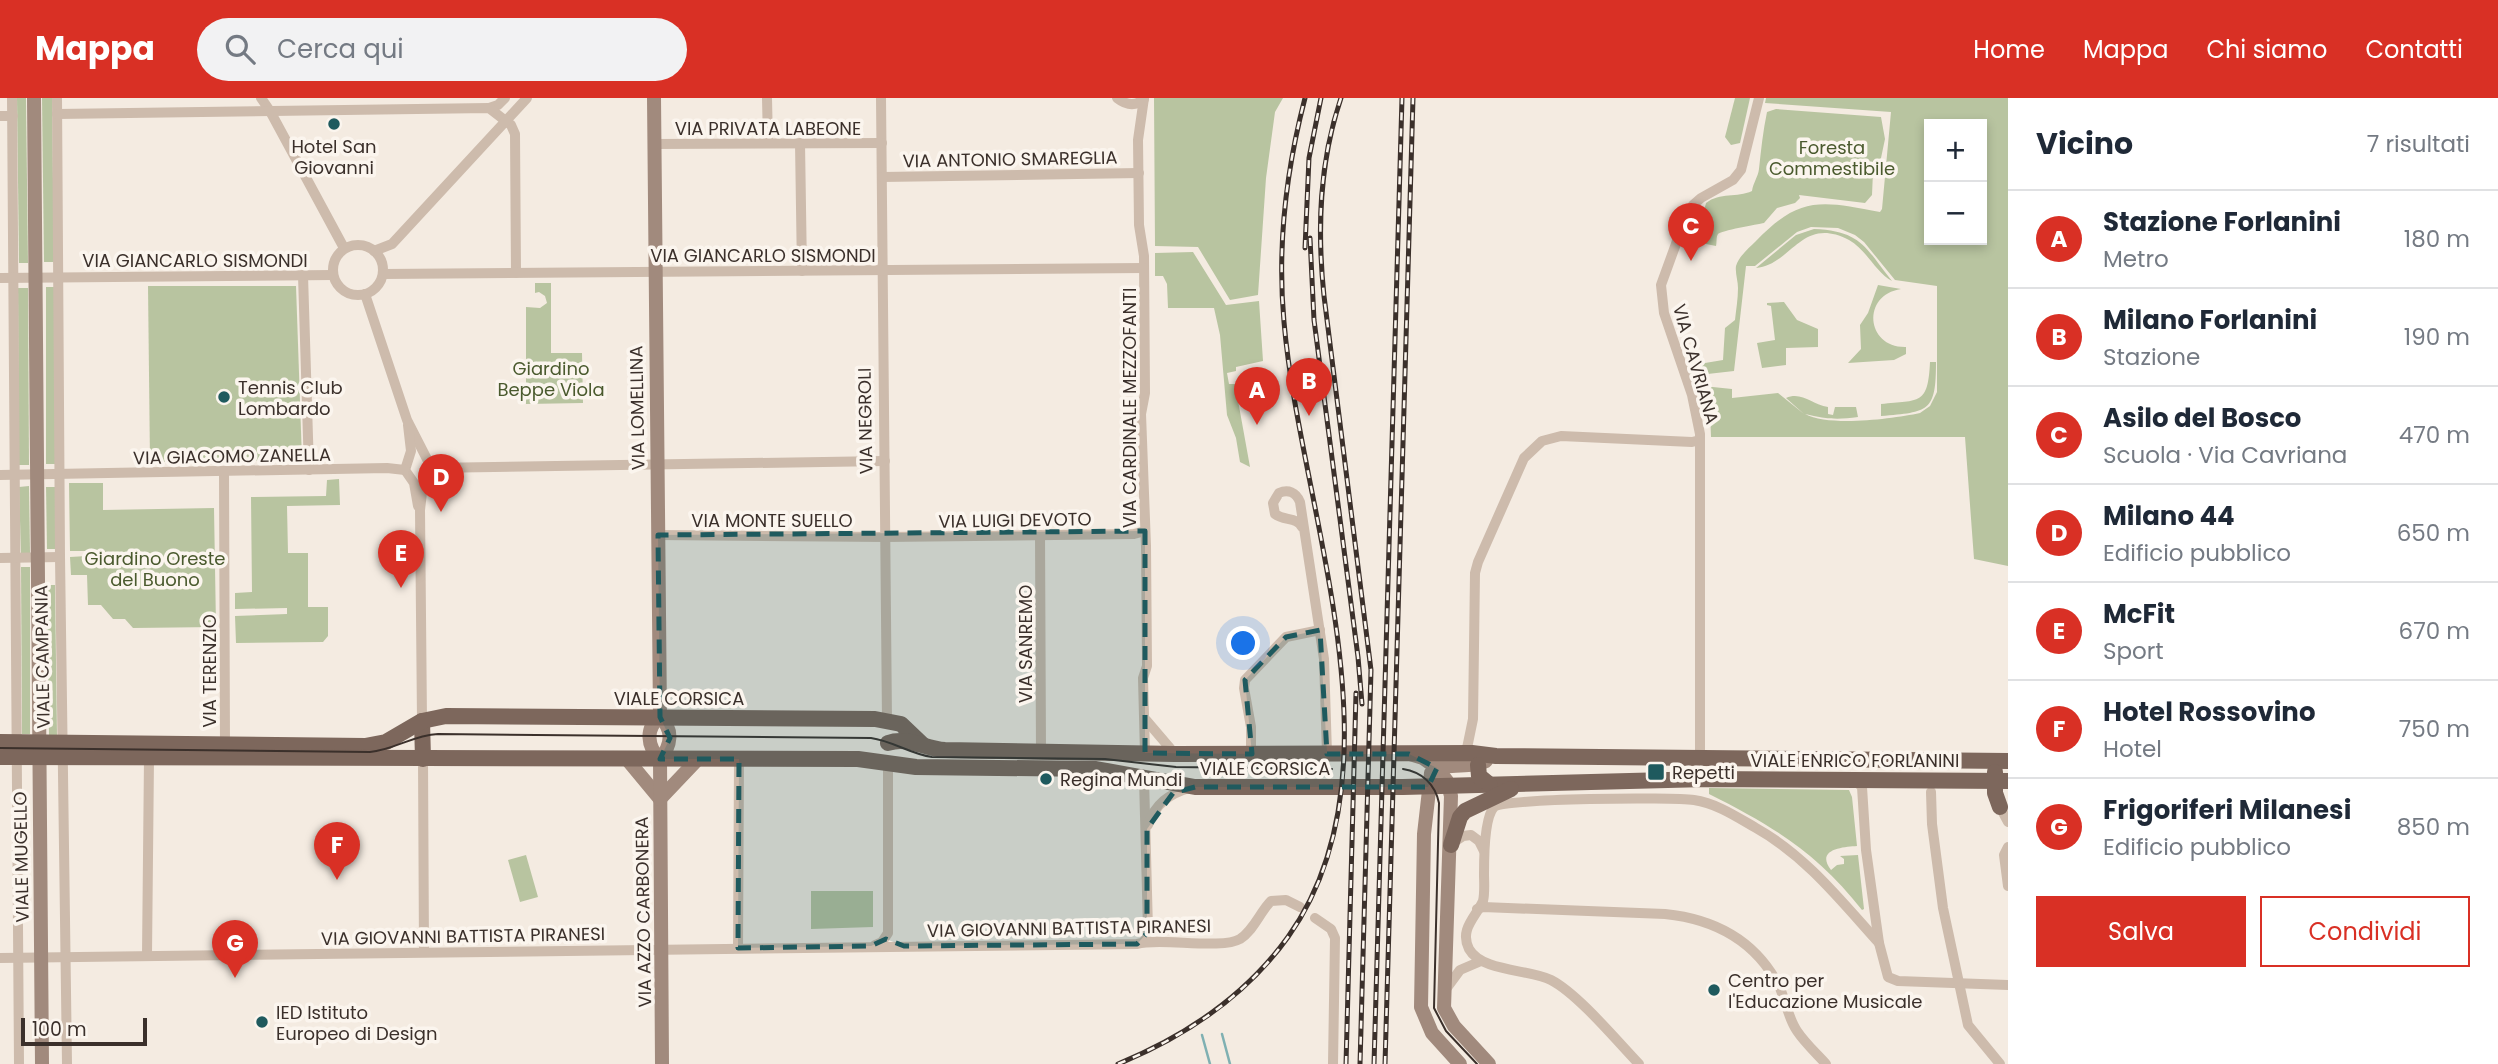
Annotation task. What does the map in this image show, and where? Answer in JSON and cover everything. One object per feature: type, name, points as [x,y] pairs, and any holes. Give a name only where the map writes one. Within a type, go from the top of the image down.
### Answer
[{"type":"main road","name":"VIALE CAMPANIA","points":[[34,98],[39,750]]},
{"type":"main road","name":"VIA LOMELLINA","points":[[654,98],[660,717],[668,727],[670,738],[660,759],[652,750],[649,737],[651,727],[660,717]]},
{"type":"main road","name":"VIALE CORSICA","points":[[18,755],[39,750],[225,745],[373,746],[386,742],[422,721],[446,716],[887,720],[904,726],[927,747]]},
{"type":"main road","name":"VIA NEGROLI","points":[[887,720],[888,764]]},
{"type":"main road","points":[[422,721],[423,759]]},
{"type":"main road","points":[[888,743],[905,741],[945,750],[1041,752]]},
{"type":"main road","points":[[0,742],[18,755]]},
{"type":"main road","name":"VIALE MUGELLO","points":[[39,750],[42,1064]]},
{"type":"main road","name":"VIALE CORSICA","points":[[63,750],[149,758],[858,759],[916,767],[1096,769],[1195,786],[1403,787]]},
{"type":"main road","name":"VIALE CORSICA","points":[[1041,752],[1406,754]]},
{"type":"main road","points":[[1143,778],[1145,754]]},
{"type":"main road","name":"VIALE ENRICO FORLANINI","points":[[1406,754],[1474,757],[2008,761]]},
{"type":"main road","points":[[1406,754],[1423,758],[1437,768],[1449,786],[1451,845],[1444,993],[1446,1014],[1489,1064]]},
{"type":"main road","points":[[0,757],[18,755]]},
{"type":"main road","name":"VIALE ENRICO FORLANINI","points":[[1437,768],[1474,757]]},
{"type":"main road","points":[[1474,757],[1479,776],[1490,785]]},
{"type":"main road","points":[[1626,781],[1683,774],[1694,768],[1700,757]]},
{"type":"main road","points":[[626,758],[660,799],[698,759]]},
{"type":"main road","name":"VIA AZZO CARBONERA","points":[[660,759],[662,1064]]},
{"type":"main road","points":[[2004,809],[1995,797],[2001,781],[1998,765],[2008,761]]},
{"type":"main road","points":[[1437,768],[1430,775],[1424,834],[1420,1000],[1428,1028],[1460,1064]]},
{"type":"main road","name":"VIALE ENRICO FORLANINI","points":[[1403,787],[1626,781],[2001,781]]},
{"type":"main road","points":[[1451,845],[1460,817],[1472,806],[1507,790],[1548,783]]},
{"type":"main road","points":[[1403,787],[1412,794],[1418,804],[1424,834]]},
{"type":"street","name":"VIALE CAMPANIA","points":[[12,98],[18,755]]},
{"type":"street","name":"VIALE CAMPANIA","points":[[57,98],[63,750]]},
{"type":"street","points":[[261,98],[345,248]]},
{"type":"street","points":[[340,98],[341,110]]},
{"type":"street","points":[[57,114],[489,108],[496,107],[505,98]]},
{"type":"street","points":[[374,251],[392,244],[527,98]]},
{"type":"street","points":[[767,98],[768,144]]},
{"type":"street","name":"VIA NEGROLI","points":[[881,98],[887,720]]},
{"type":"street","points":[[1117,98],[1128,104],[1139,103],[1144,99]]},
{"type":"street","name":"VIA CAVRIANA","points":[[1700,757],[1700,440],[1694,402],[1664,313],[1661,285],[1693,205],[1734,180],[1741,170],[1759,98]]},
{"type":"street","name":"VIA CARDINALE MEZZOFANTI","points":[[1144,99],[1139,136],[1139,229],[1144,268],[1141,457],[1147,666],[1143,678],[1145,754]]},
{"type":"street","points":[[489,108],[506,121],[515,134],[516,273]]},
{"type":"street","points":[[0,116],[13,116]]},
{"type":"street","points":[[800,143],[802,271]]},
{"type":"street","name":"VIA PRIVATA LABEONE","points":[[654,144],[882,143]]},
{"type":"street","name":"VIA ANTONIO SMAREGLIA","points":[[882,177],[1139,173]]},
{"type":"street","points":[[362,245],[374,251],[382,262],[383,274],[375,289],[355,295],[343,291],[333,275],[335,258],[345,248],[362,245]]},
{"type":"street","name":"VIA GIANCARLO SISMONDI","points":[[383,274],[1144,268]]},
{"type":"street","points":[[303,275],[310,470]]},
{"type":"street","name":"VIA GIANCARLO SISMONDI","points":[[58,277],[333,275]]},
{"type":"street","points":[[0,278],[58,277]]},
{"type":"street","points":[[365,294],[407,420],[427,467],[420,510],[422,721]]},
{"type":"street","points":[[407,420],[410,458]]},
{"type":"street","points":[[1474,757],[1476,566],[1526,455],[1542,441],[1561,436],[1692,442],[1700,440]]},
{"type":"street","points":[[420,510],[406,463],[418,455],[427,467]]},
{"type":"street","points":[[427,467],[885,461]]},
{"type":"street","points":[[409,474],[418,480],[427,467]]},
{"type":"street","name":"VIA GIACOMO ZANELLA","points":[[59,474],[387,468],[409,474]]},
{"type":"street","name":"VIA TERENZIO","points":[[224,472],[225,745]]},
{"type":"street","points":[[0,475],[59,474]]},
{"type":"street","points":[[1302,527],[1326,678],[1327,754]]},
{"type":"street","name":"VIA LUIGI DEVOTO","points":[[886,537],[1134,534],[1145,531]]},
{"type":"street","name":"VIA MONTE SUELLO","points":[[658,535],[886,537]]},
{"type":"street","name":"VIA SANREMO","points":[[1040,535],[1041,752]]},
{"type":"street","points":[[0,558],[60,557]]},
{"type":"street","name":"VIALE CORSICA","points":[[1251,754],[1251,727],[1245,680],[1286,637],[1320,630]]},
{"type":"street","points":[[1144,717],[1156,735],[1175,754]]},
{"type":"street","points":[[63,750],[67,1064]]},
{"type":"street","name":"VIALE MUGELLO","points":[[18,755],[19,1064]]},
{"type":"street","points":[[147,956],[149,758]]},
{"type":"street","points":[[423,759],[424,952]]},
{"type":"street","points":[[738,948],[739,759]]},
{"type":"street","points":[[871,946],[880,943],[888,933],[888,764]]},
{"type":"street","points":[[1143,778],[1147,829],[1148,930],[1145,940]]},
{"type":"street","points":[[1855,780],[1861,788],[1866,850],[1879,943],[1890,979],[2008,985]]},
{"type":"street","name":"VIALE CORSICA","points":[[1147,829],[1151,816],[1164,799],[1195,786]]},
{"type":"street","points":[[1931,792],[1939,877],[1970,1030],[2000,1064]]},
{"type":"street","points":[[1448,911],[1449,919],[1456,926],[1464,926],[1483,897],[1484,852],[1491,814],[1495,807],[1502,803],[1621,799],[1696,800],[1753,826],[1794,852],[1879,943]]},
{"type":"street","points":[[2004,809],[2008,822]]},
{"type":"street","points":[[1451,845],[1463,836],[1471,835],[1479,841],[1484,852]]},
{"type":"street","points":[[2008,847],[2004,855],[2008,886]]},
{"type":"street","name":"VIA GIOVANNI BATTISTA PIRANESI","points":[[0,957],[1137,944],[1145,940],[1154,943],[1234,942],[1248,932],[1271,901],[1280,899],[1300,907]]},
{"type":"street","points":[[1476,911],[1483,907],[1665,914],[1690,917],[1719,927],[1738,938],[1767,967],[1797,1030],[1826,1064]]},
{"type":"street","points":[[1319,920],[1331,929],[1335,938],[1332,1064]]},
{"type":"street","points":[[1469,922],[1467,943],[1481,961],[1551,980],[1578,1002],[1639,1064]]},
{"type":"street","name":"VIA GIOVANNI BATTISTA PIRANESI","points":[[888,933],[893,942],[904,946]]},
{"type":"street","points":[[1444,993],[1460,970],[1481,961]]},
{"type":"highlighted area","points":[[1145,531],[1145,753],[1252,754],[1245,680],[1286,637],[1320,630],[1327,754],[1409,754],[1437,768],[1428,787],[1195,787],[1173,793],[1147,829],[1147,933],[1137,944],[904,946],[886,939],[871,946],[738,948],[739,759],[660,759],[670,738],[660,717],[658,535]]},
{"type":"green space","points":[[17,98],[26,98],[28,263],[19,263]]},
{"type":"green space","points":[[42,98],[52,98],[54,262],[44,262]]},
{"type":"green space","points":[[1154,98],[1283,98],[1275,112],[1266,178],[1258,295],[1230,300],[1198,247],[1155,246]]},
{"type":"green space","points":[[1735,98],[1750,98],[1740,143],[1731,145],[1725,137]]},
{"type":"green space","points":[[1766,98],[2008,98],[2008,566],[1974,559],[1965,437],[1711,437],[1710,411],[1703,386],[1732,389],[1732,398],[1778,393],[1804,414],[1786,398],[1802,397],[1828,407],[1828,414],[1833,415],[1835,407],[1856,407],[1858,417],[1844,419],[1805,414],[1829,420],[1894,418],[1920,413],[1930,406],[1937,392],[1937,286],[1895,280],[1855,235],[1838,228],[1811,227],[1797,232],[1755,266],[1746,266],[1734,371],[1690,376],[1687,366],[1723,360],[1725,328],[1735,320],[1738,288],[1736,266],[1744,252],[1772,226],[1799,209],[1813,205],[1842,205],[1880,212],[1891,112],[1765,103]]},
{"type":"green space","name":"Foresta Commestibile","points":[[1776,109],[1881,117],[1885,139],[1881,158],[1873,172],[1872,195],[1865,203],[1799,195],[1800,198],[1795,203],[1777,208],[1764,223],[1718,234],[1716,246],[1696,242],[1706,203],[1717,197],[1752,191],[1758,172],[1767,112]]},
{"type":"green space","points":[[1814,229],[1830,230],[1852,237],[1868,250],[1892,281],[1881,273],[1855,244],[1833,234],[1819,233],[1808,237],[1779,259],[1756,268],[1796,235]]},
{"type":"green space","points":[[1193,252],[1226,305],[1259,301],[1263,361],[1236,367],[1236,371],[1227,373],[1229,384],[1235,384],[1250,467],[1240,462],[1236,438],[1227,415],[1220,335],[1214,308],[1168,308],[1167,284],[1163,276],[1155,276],[1155,253]]},
{"type":"green space","name":"Giardino Beppe Viola","points":[[535,283],[551,283],[551,353],[582,353],[583,403],[526,404],[526,307],[540,308],[547,303],[545,296],[539,292],[535,293]]},
{"type":"green space","points":[[1878,285],[1901,289],[1888,293],[1879,301],[1874,310],[1873,321],[1876,331],[1883,339],[1893,345],[1906,347],[1906,354],[1894,360],[1848,363],[1861,349],[1860,325],[1868,313]]},
{"type":"green space","name":"Tennis Club Lombardo","points":[[148,286],[296,286],[302,460],[150,462]]},
{"type":"green space","points":[[46,287],[55,287],[56,464],[46,464]]},
{"type":"green space","points":[[18,288],[28,288],[29,465],[19,465]]},
{"type":"green space","points":[[1784,302],[1797,320],[1818,329],[1818,347],[1786,348],[1786,365],[1762,368],[1757,343],[1775,340],[1771,306],[1767,303]]},
{"type":"green space","points":[[1930,362],[1936,362],[1936,379],[1931,400],[1926,406],[1910,413],[1881,416],[1881,404],[1913,400],[1924,393]]},
{"type":"green space","points":[[339,479],[340,505],[287,506],[288,553],[308,553],[308,607],[328,607],[328,636],[323,642],[236,643],[235,616],[287,614],[287,608],[235,609],[235,593],[252,592],[251,497],[326,496],[327,480]]},
{"type":"green space","name":"Giardino Oreste del Buono","points":[[69,483],[103,483],[103,510],[214,508],[216,627],[133,628],[125,619],[113,619],[101,605],[88,605],[87,575],[71,575],[70,557],[87,556],[86,551],[70,551]]},
{"type":"green space","points":[[29,486],[30,553],[21,554],[19,487]]},
{"type":"green space","points":[[46,487],[56,487],[57,549],[47,549]]},
{"type":"green space","points":[[21,567],[30,567],[30,734],[22,734]]},
{"type":"green space","points":[[47,585],[55,585],[57,736],[49,736]]},
{"type":"green space","points":[[1709,788],[1849,790],[1857,846],[1833,851],[1826,858],[1831,870],[1844,864],[1844,859],[1840,856],[1858,855],[1864,909],[1862,910],[1811,857],[1774,830],[1709,794]]},
{"type":"green space","points":[[526,855],[538,897],[520,902],[508,860]]},
{"type":"green space","points":[[811,891],[873,891],[873,927],[811,929]]},
{"type":"waterway","points":[[1222,1034],[1230,1064]]},
{"type":"waterway","points":[[1202,1035],[1210,1064]]},
{"type":"tram line","points":[[0,748],[370,752],[438,734],[871,738],[932,757],[1105,759],[1176,767],[1332,769]]},
{"type":"tram line","points":[[1403,769],[1427,780],[1439,803],[1434,1008],[1446,1031],[1477,1064]]},
{"type":"railway","points":[[1118,1064],[1167,1041],[1212,1012],[1233,996],[1271,959],[1288,937],[1323,870],[1341,796],[1344,718],[1337,637],[1294,396],[1282,294],[1288,181],[1305,98]]},
{"type":"railway","points":[[1305,248],[1309,158],[1321,98]]},
{"type":"railway","points":[[1341,98],[1324,172],[1321,246],[1324,296],[1371,670],[1360,1064]]},
{"type":"railway","points":[[1374,1064],[1402,98]]},
{"type":"railway","points":[[1385,1064],[1413,98]]},
{"type":"railway","points":[[1310,238],[1314,320],[1362,704]]},
{"type":"railway","points":[[1346,1064],[1356,693]]},
{"type":"place","name":"Hotel San Giovanni","points":[[334,124]]},
{"type":"place","name":"Asilo del Bosco","points":[[1691,261]]},
{"type":"place","name":"Tennis Club Lombardo","points":[[224,397]]},
{"type":"place","name":"Milano Forlanini","points":[[1309,416]]},
{"type":"place","name":"Stazione Forlanini","points":[[1257,425]]},
{"type":"place","name":"Milano 44","points":[[441,512]]},
{"type":"place","name":"McFit","points":[[401,588]]},
{"type":"place","name":"Repetti","points":[[1656,772]]},
{"type":"place","name":"Regina Mundi","points":[[1046,779]]},
{"type":"place","name":"Hotel Rossovino","points":[[337,880]]},
{"type":"place","name":"Frigoriferi Milanesi","points":[[235,978]]},
{"type":"place","name":"Centro per l'Educazione Musicale","points":[[1714,990]]},
{"type":"place","name":"IED Istituto Europeo di Design","points":[[262,1022]]}]
